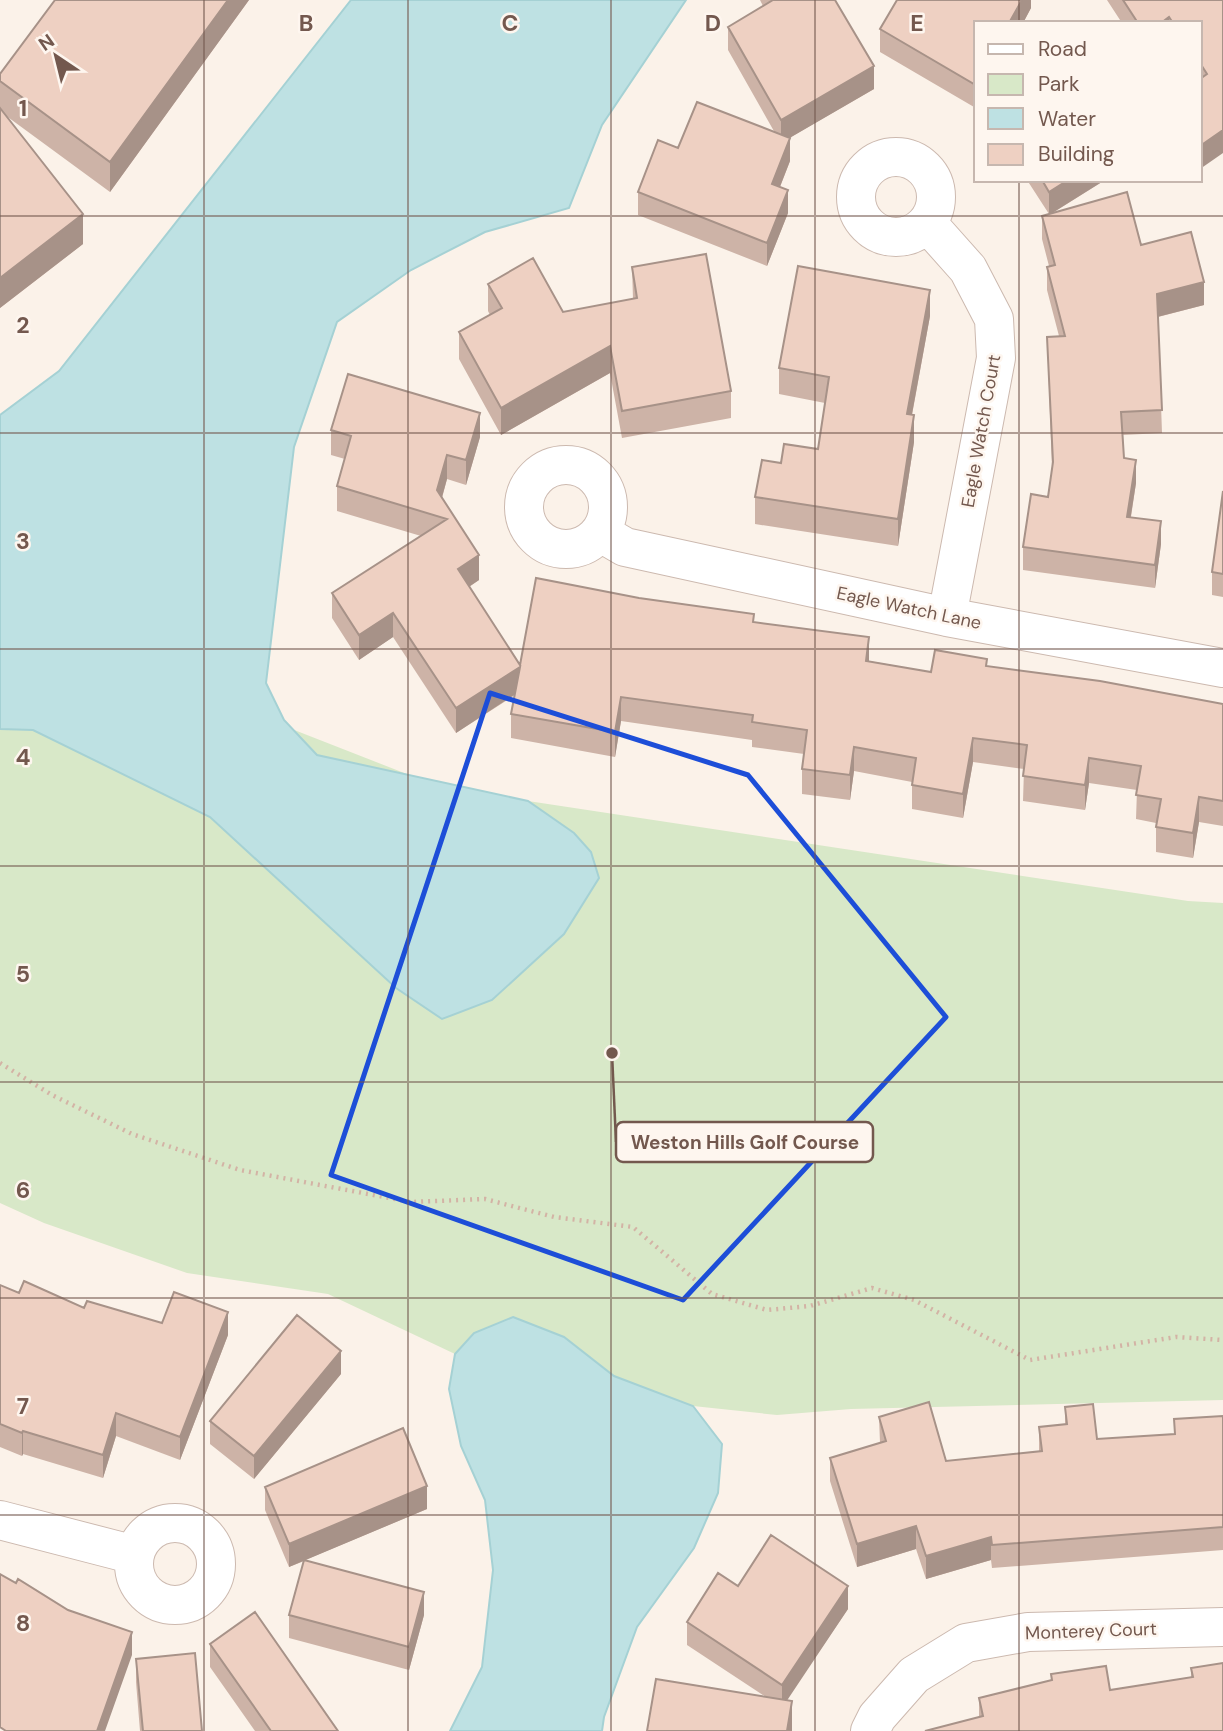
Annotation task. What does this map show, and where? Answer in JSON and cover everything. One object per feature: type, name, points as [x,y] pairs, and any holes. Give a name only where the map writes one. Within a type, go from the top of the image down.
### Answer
[{"type":"street","name":"Eagle Watch Court","points":[[928,223],[968,269],[994,319],[996,358],[947,617]]},
{"type":"street","name":"Eagle Watch Lane","points":[[601,533],[625,547],[947,617],[1223,668]]},
{"type":"street","points":[[0,1520],[135,1555]]},
{"type":"street","name":"Monterey Court","points":[[870,1731],[877,1717],[914,1675],[966,1643],[1028,1632],[1223,1627]]},
{"type":"path","points":[[0,1063],[52,1096],[132,1134],[240,1170],[411,1202],[485,1199],[554,1217],[633,1227],[712,1294],[767,1310],[810,1306],[872,1288],[914,1300],[1030,1360],[1176,1337],[1223,1340]]},
{"type":"highlighted area","points":[[490,693],[748,775],[946,1017],[683,1300],[331,1175]]},
{"type":"green space","points":[[0,615],[417,778],[528,801],[1188,901],[1223,903],[1223,1400],[851,1409],[777,1415],[693,1406],[614,1376],[564,1337],[474,1333],[455,1354],[328,1294],[187,1273],[44,1223],[0,1203]]},
{"type":"water","points":[[351,0],[686,0],[602,125],[569,208],[485,232],[411,270],[337,322],[294,447],[266,683],[284,720],[317,755],[528,801],[574,833],[591,852],[599,878],[564,934],[492,1000],[442,1019],[396,988],[210,817],[33,730],[0,729],[0,415],[59,371]]},
{"type":"water","points":[[513,1317],[564,1337],[614,1376],[693,1406],[722,1444],[718,1493],[694,1548],[637,1627],[604,1717],[602,1731],[450,1731],[482,1667],[493,1570],[485,1500],[461,1446],[449,1389],[455,1354],[474,1333]]},
{"type":"building","points":[[55,0],[228,0],[110,162],[0,81],[0,74]]},
{"type":"building","points":[[773,0],[835,0],[874,66],[781,120],[728,27]]},
{"type":"building","points":[[897,0],[1022,0],[1010,21],[974,21],[974,84],[880,29]]},
{"type":"building","points":[[1123,0],[1223,0],[1223,130],[1202,145],[1202,78],[1207,74],[1202,66],[1202,21],[1172,21],[1169,17],[1164,21],[1137,21]]},
{"type":"building","points":[[697,102],[790,138],[772,184],[788,190],[767,243],[638,192],[658,140],[678,148]]},
{"type":"building","points":[[0,108],[83,214],[0,278]]},
{"type":"building","points":[[1043,182],[1065,182],[1049,192]]},
{"type":"building","points":[[1127,192],[1141,245],[1191,232],[1204,282],[1157,294],[1162,410],[1121,412],[1124,458],[1136,460],[1127,517],[1161,521],[1155,565],[1023,547],[1031,494],[1048,497],[1053,462],[1047,337],[1065,336],[1047,267],[1055,265],[1042,216]]},
{"type":"building","points":[[706,254],[731,391],[622,411],[610,346],[501,408],[459,332],[502,308],[488,284],[533,258],[563,312],[637,298],[632,267]]},
{"type":"building","points":[[798,266],[930,290],[907,414],[914,415],[898,519],[755,497],[762,460],[781,463],[784,444],[818,449],[829,377],[779,368]]},
{"type":"building","points":[[348,374],[480,413],[466,460],[447,455],[437,490],[479,555],[458,569],[520,665],[536,578],[639,598],[754,614],[753,622],[869,637],[866,661],[931,672],[935,650],[987,659],[986,666],[1100,681],[1223,704],[1223,801],[1199,797],[1193,833],[1156,827],[1161,799],[1136,795],[1141,766],[1089,758],[1085,785],[1023,776],[1027,745],[973,738],[963,794],[912,785],[916,758],[854,747],[850,775],[802,769],[807,730],[752,722],[753,715],[621,697],[615,732],[511,714],[520,667],[456,708],[393,613],[359,635],[332,593],[447,519],[337,486],[351,436],[331,430]]},
{"type":"building","points":[[1223,491],[1223,574],[1212,572]]},
{"type":"building","points":[[24,1281],[84,1308],[87,1301],[162,1323],[174,1292],[228,1312],[180,1437],[116,1413],[103,1455],[23,1431],[22,1433],[0,1424],[0,1285],[19,1293]]},
{"type":"building","points":[[297,1315],[341,1351],[254,1456],[210,1421]]},
{"type":"building","points":[[929,1402],[946,1461],[1042,1451],[1039,1427],[1067,1424],[1065,1407],[1093,1404],[1097,1439],[1175,1434],[1174,1419],[1223,1416],[1223,1527],[992,1545],[991,1537],[926,1556],[916,1526],[857,1544],[830,1458],[886,1441],[879,1417]]},
{"type":"building","points":[[403,1428],[427,1486],[289,1544],[265,1487]]},
{"type":"building","points":[[771,1535],[848,1586],[782,1685],[687,1622],[718,1573],[738,1586]]},
{"type":"building","points":[[304,1560],[424,1592],[409,1647],[289,1615]]},
{"type":"building","points":[[0,1574],[16,1583],[18,1579],[68,1610],[132,1632],[97,1731],[6,1731],[0,1727]]},
{"type":"building","points":[[255,1612],[338,1731],[271,1731],[210,1644]]},
{"type":"building","points":[[195,1653],[202,1731],[143,1731],[136,1659]]},
{"type":"building","points":[[1223,1663],[1223,1731],[925,1731],[983,1716],[979,1698],[1052,1680],[1051,1674],[1106,1666],[1110,1690],[1193,1677],[1191,1668]]},
{"type":"building","points":[[656,1679],[792,1701],[787,1731],[647,1731]]},
{"type":"place","name":"Weston Hills Golf Course","points":[[612,1053]]}]
